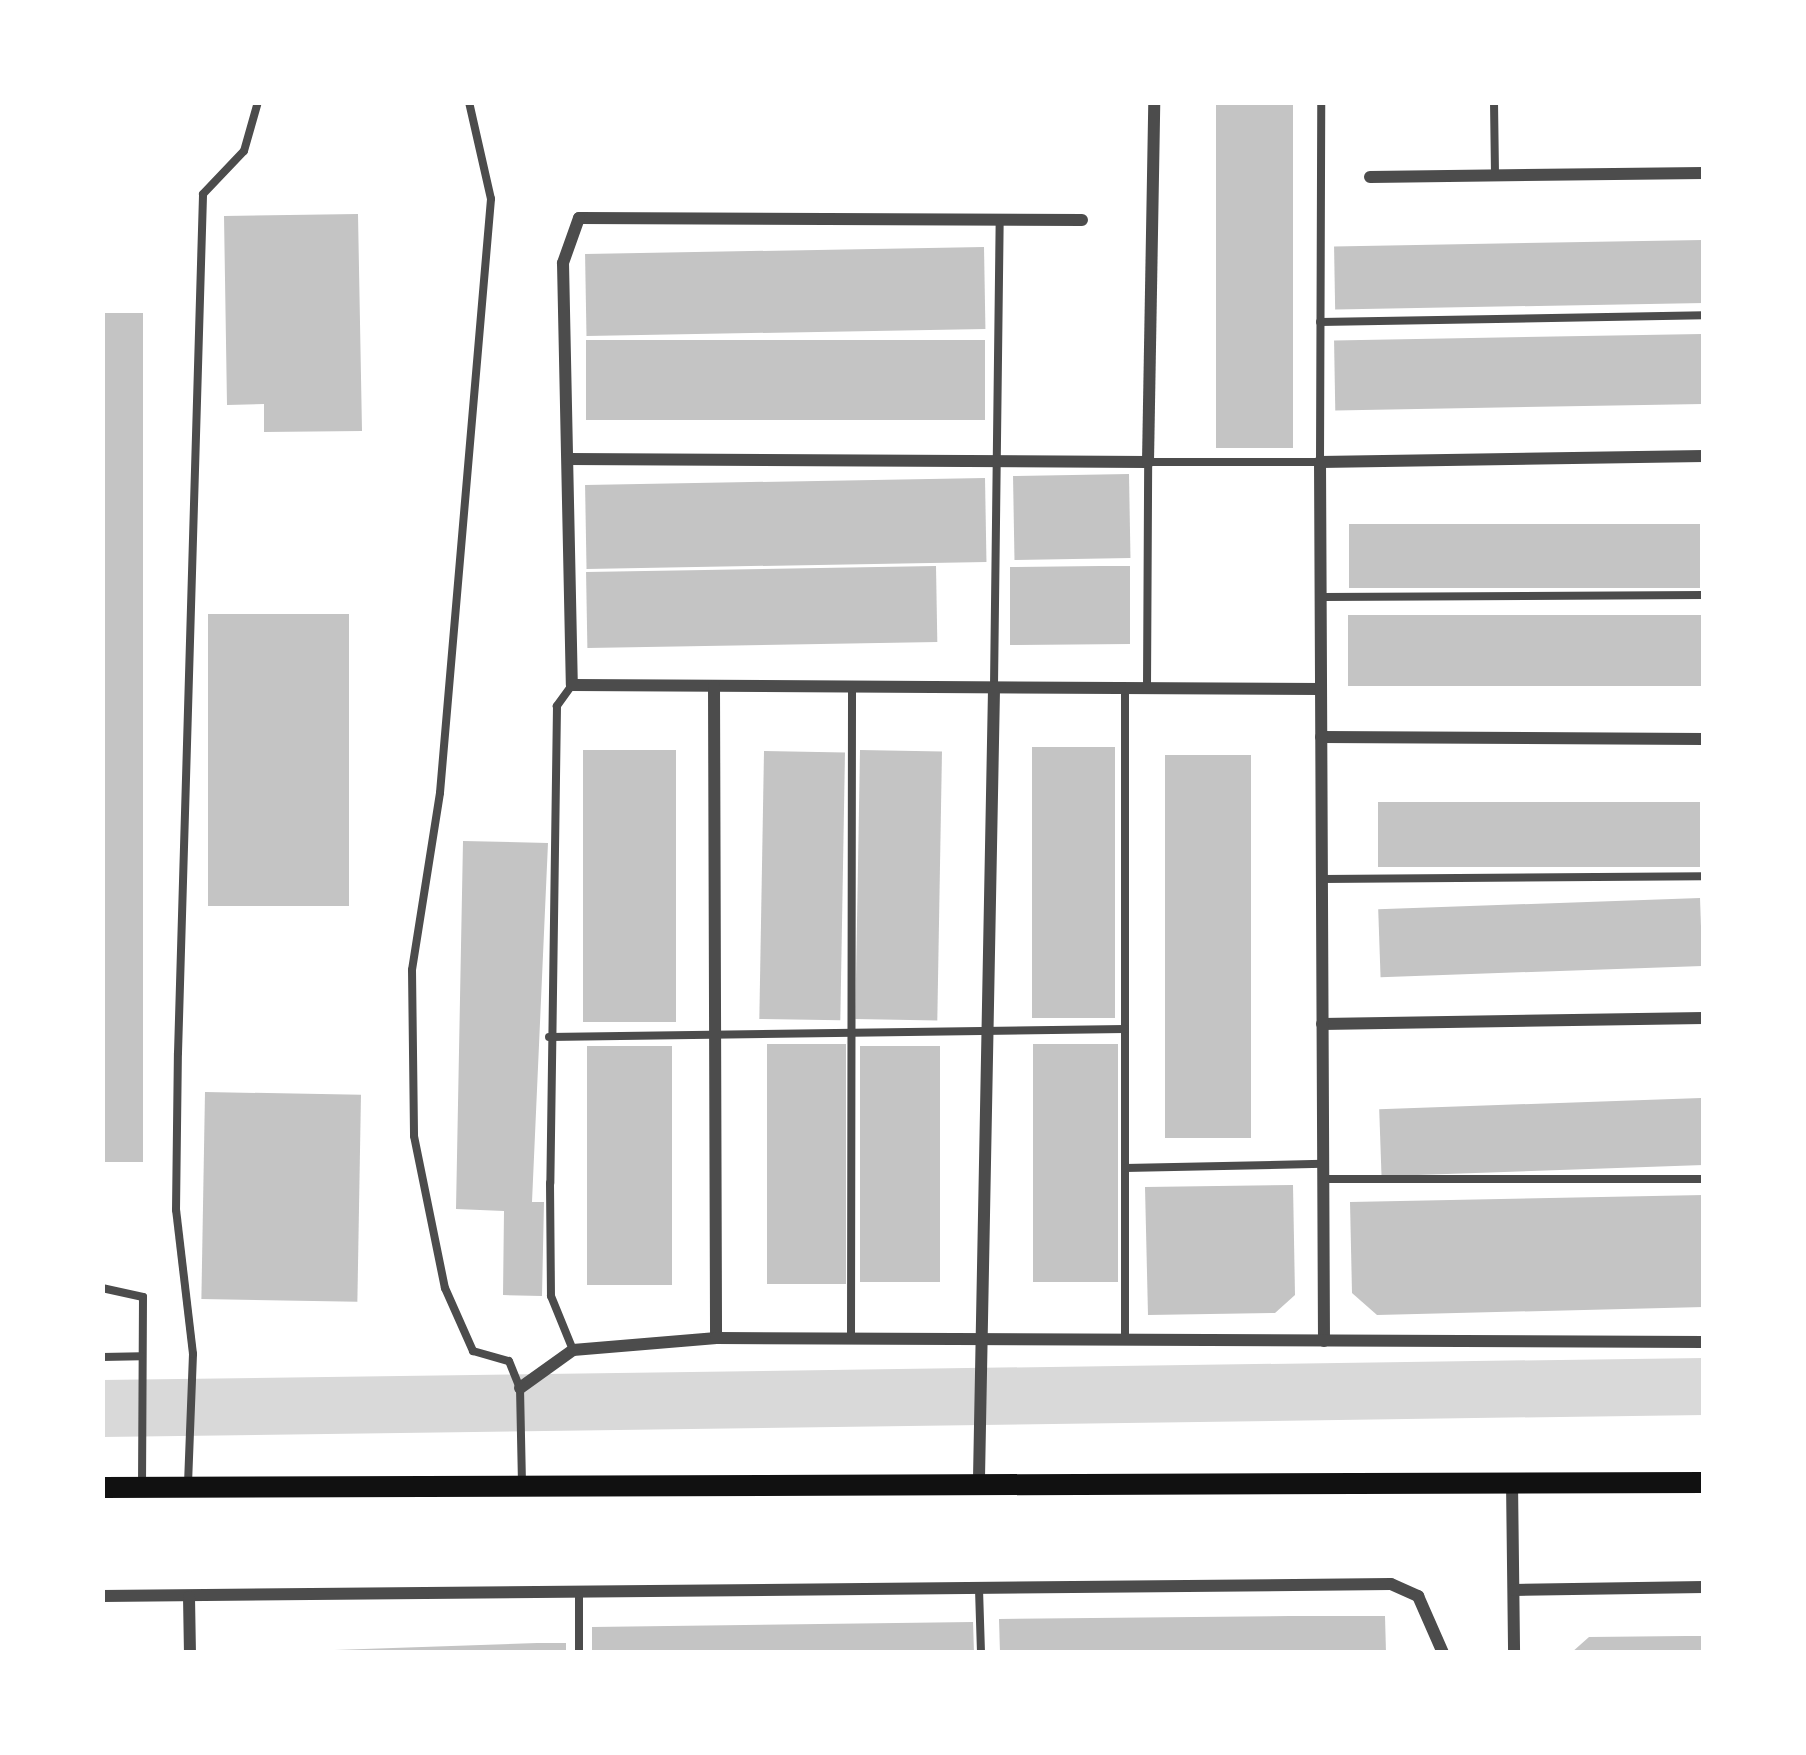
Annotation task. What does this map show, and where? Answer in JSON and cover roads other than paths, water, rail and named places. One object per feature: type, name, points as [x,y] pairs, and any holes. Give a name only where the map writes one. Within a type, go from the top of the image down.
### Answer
[{"type":"main road","points":[[102,1487],[979,1478],[1704,1482]]},
{"type":"street","points":[[568,459],[1148,462],[1154,102]]},
{"type":"street","points":[[1370,177],[1704,173]]},
{"type":"street","points":[[1082,220],[579,218],[563,263],[572,685],[1321,689]]},
{"type":"street","points":[[1324,1341],[1320,462],[1704,456]]},
{"type":"street","points":[[714,686],[716,1338]]},
{"type":"street","points":[[979,1478],[994,687]]},
{"type":"street","points":[[1321,737],[1704,739]]},
{"type":"street","points":[[1322,1024],[1704,1018]]},
{"type":"street","points":[[520,1388],[573,1350],[716,1338],[1704,1342]]},
{"type":"street","points":[[1512,1482],[1514,1653]]},
{"type":"street","points":[[102,1596],[1391,1584],[1418,1596],[1443,1637],[1443,1653]]},
{"type":"street","points":[[1514,1590],[1704,1587]]},
{"type":"street","points":[[190,1598],[190,1653]]},
{"type":"lane","points":[[188,1485],[194,1394],[177,1098],[203,194],[244,151],[258,102]]},
{"type":"lane","points":[[469,102],[491,200],[440,793],[412,970],[414,1136],[445,1288],[473,1351],[509,1361],[520,1388],[522,1482]]},
{"type":"lane","points":[[1147,688],[1148,462],[1320,462],[1321,102]]},
{"type":"lane","points":[[1494,102],[1495,176]]},
{"type":"lane","points":[[994,687],[1000,220]]},
{"type":"lane","points":[[1320,322],[1704,315]]},
{"type":"lane","points":[[1321,597],[1704,595]]},
{"type":"lane","points":[[572,685],[557,706],[549,1037],[551,1296],[573,1350]]},
{"type":"lane","points":[[851,1339],[852,686]]},
{"type":"lane","points":[[1125,688],[1125,1341]]},
{"type":"lane","points":[[1321,879],[1704,876]]},
{"type":"lane","points":[[549,1037],[1125,1029]]},
{"type":"lane","points":[[1125,1168],[1704,1179]]},
{"type":"lane","points":[[102,1288],[140,1289],[142,1487]]},
{"type":"lane","points":[[102,1357],[141,1356]]},
{"type":"lane","points":[[980,1589],[981,1653]]},
{"type":"lane","points":[[579,1593],[579,1653]]},
{"type":"waterway","points":[[102,1408],[1704,1386]]}]
